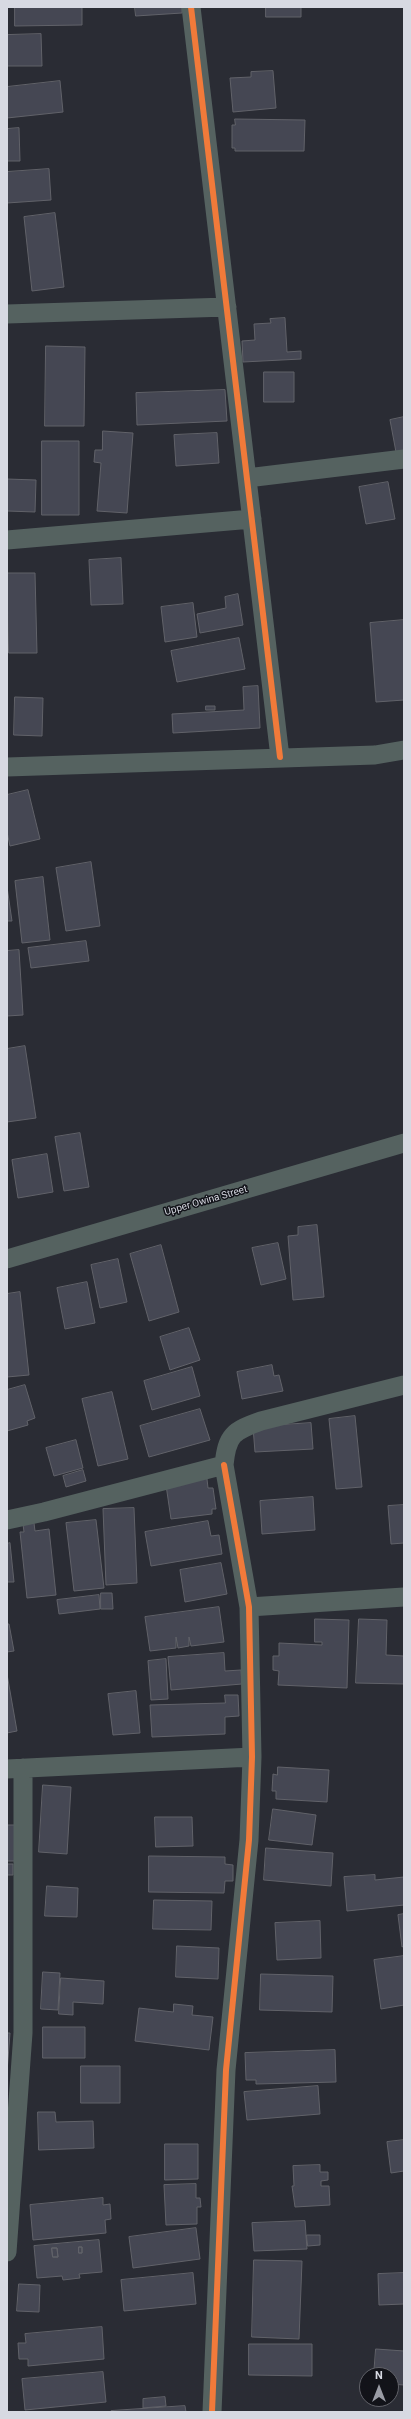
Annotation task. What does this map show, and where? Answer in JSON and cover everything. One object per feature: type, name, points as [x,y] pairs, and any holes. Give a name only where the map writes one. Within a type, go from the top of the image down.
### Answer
[{"type":"street","points":[[191,7],[280,757]]},
{"type":"street","points":[[7,314],[227,307]]},
{"type":"street","points":[[247,478],[404,459]]},
{"type":"street","points":[[7,540],[252,519]]},
{"type":"street","points":[[7,767],[375,755],[404,750]]},
{"type":"street","name":"Upper Owina Street","points":[[7,1259],[404,1143]]},
{"type":"street","points":[[212,2412],[226,2070],[249,1840],[252,1757],[249,1607],[224,1465],[226,1444],[240,1429],[262,1421],[404,1384]]},
{"type":"street","points":[[7,1520],[224,1465]]},
{"type":"street","points":[[249,1607],[404,1598]]},
{"type":"street","points":[[7,2252],[23,2033],[15,1769],[252,1757]]},
{"type":"building","points":[[15,7],[82,7],[82,25],[15,26]]},
{"type":"building","points":[[135,7],[182,7],[182,13],[136,16]]},
{"type":"building","points":[[266,7],[301,7],[301,17],[266,17]]},
{"type":"building","points":[[41,34],[42,66],[7,66],[7,35]]},
{"type":"building","points":[[273,71],[276,108],[233,112],[230,78],[251,77],[251,72]]},
{"type":"building","points":[[60,81],[63,112],[7,118],[7,87]]},
{"type":"building","points":[[235,119],[305,120],[304,151],[235,151],[235,148],[232,148],[232,125],[235,125]]},
{"type":"building","points":[[19,128],[20,161],[7,161],[7,129]]},
{"type":"building","points":[[49,169],[51,200],[7,203],[7,172]]},
{"type":"building","points":[[55,213],[64,287],[32,291],[24,217]]},
{"type":"building","points":[[285,318],[287,352],[301,351],[301,359],[243,362],[242,341],[255,340],[254,324],[271,323],[270,319]]},
{"type":"building","points":[[46,346],[85,347],[84,426],[45,426]]},
{"type":"building","points":[[264,372],[294,372],[294,402],[264,402]]},
{"type":"building","points":[[225,390],[227,421],[137,425],[136,393]]},
{"type":"building","points":[[404,417],[404,451],[396,452],[390,420]]},
{"type":"building","points":[[103,431],[133,433],[127,513],[97,511],[101,463],[94,462],[95,450],[102,450]]},
{"type":"building","points":[[217,433],[219,463],[176,466],[174,435]]},
{"type":"building","points":[[42,441],[79,441],[79,515],[42,515]]},
{"type":"building","points":[[7,479],[36,480],[35,512],[7,511]]},
{"type":"building","points":[[388,482],[395,519],[366,524],[359,487]]},
{"type":"building","points":[[121,558],[123,604],[91,605],[89,560]]},
{"type":"building","points":[[7,573],[35,573],[37,653],[9,653]]},
{"type":"building","points":[[238,594],[243,625],[200,633],[197,614],[226,608],[225,597]]},
{"type":"building","points":[[193,603],[197,637],[165,642],[161,607]]},
{"type":"building","points":[[404,620],[404,700],[376,702],[370,623]]},
{"type":"building","points":[[239,638],[245,669],[177,682],[171,651]]},
{"type":"building","points":[[258,686],[260,728],[173,733],[172,714],[244,710],[243,687]]},
{"type":"building","points":[[15,697],[43,698],[42,736],[14,735]]},
{"type":"building","points":[[206,706],[215,706],[215,710],[206,710]]},
{"type":"building","points":[[28,790],[40,839],[10,846],[7,832],[7,795]]},
{"type":"building","points":[[91,862],[100,926],[66,931],[56,868]]},
{"type":"building","points":[[43,877],[50,940],[22,943],[15,881]]},
{"type":"building","points":[[7,887],[12,921],[7,921]]},
{"type":"building","points":[[86,941],[89,961],[31,968],[28,948]]},
{"type":"building","points":[[19,950],[23,1015],[7,1016],[7,951]]},
{"type":"building","points":[[25,1046],[36,1118],[7,1122],[7,1049]]},
{"type":"building","points":[[80,1133],[89,1187],[64,1191],[55,1137]]},
{"type":"building","points":[[47,1154],[53,1192],[18,1198],[12,1160]]},
{"type":"building","points":[[317,1225],[324,1297],[293,1300],[288,1236],[298,1235],[298,1227]]},
{"type":"building","points":[[278,1243],[286,1279],[261,1285],[252,1248]]},
{"type":"building","points":[[161,1245],[179,1312],[149,1321],[130,1254]]},
{"type":"building","points":[[118,1259],[127,1302],[100,1308],[91,1265]]},
{"type":"building","points":[[87,1282],[95,1323],[65,1329],[57,1288]]},
{"type":"building","points":[[20,1292],[29,1375],[7,1377],[7,1294]]},
{"type":"building","points":[[189,1328],[200,1360],[170,1370],[160,1337]]},
{"type":"building","points":[[272,1365],[274,1376],[279,1375],[283,1391],[242,1399],[237,1372]]},
{"type":"building","points":[[192,1367],[200,1396],[152,1410],[144,1381]]},
{"type":"building","points":[[25,1385],[35,1418],[27,1421],[28,1425],[7,1431],[7,1390]]},
{"type":"building","points":[[112,1392],[128,1459],[98,1466],[82,1399]]},
{"type":"building","points":[[200,1409],[210,1440],[149,1457],[140,1426]]},
{"type":"building","points":[[355,1416],[362,1487],[336,1489],[329,1419]]},
{"type":"building","points":[[311,1423],[313,1449],[255,1452],[253,1427]]},
{"type":"building","points":[[76,1440],[83,1468],[54,1476],[46,1448]]},
{"type":"building","points":[[83,1470],[86,1481],[66,1487],[63,1476]]},
{"type":"building","points":[[207,1479],[208,1488],[213,1488],[216,1509],[212,1509],[212,1514],[171,1519],[166,1485]]},
{"type":"building","points":[[313,1497],[315,1530],[262,1534],[260,1501]]},
{"type":"building","points":[[404,1505],[404,1543],[391,1544],[388,1506]]},
{"type":"building","points":[[134,1508],[137,1583],[106,1585],[103,1509]]},
{"type":"building","points":[[96,1520],[104,1588],[74,1591],[66,1523]]},
{"type":"building","points":[[208,1521],[211,1536],[219,1535],[222,1554],[151,1566],[145,1532]]},
{"type":"building","points":[[34,1523],[35,1531],[49,1529],[56,1595],[27,1598],[20,1532],[24,1532],[23,1524]]},
{"type":"building","points":[[10,1543],[14,1582],[7,1582],[7,1544]]},
{"type":"building","points":[[221,1563],[227,1594],[185,1602],[180,1570]]},
{"type":"building","points":[[101,1593],[112,1593],[113,1609],[101,1609]]},
{"type":"building","points":[[99,1595],[100,1609],[59,1614],[57,1600]]},
{"type":"building","points":[[219,1607],[224,1642],[191,1646],[189,1637],[189,1646],[178,1648],[176,1637],[176,1648],[150,1651],[145,1617]]},
{"type":"building","points":[[315,1619],[349,1620],[347,1688],[278,1685],[279,1671],[273,1670],[273,1656],[279,1656],[279,1643],[322,1645],[322,1642],[315,1642]]},
{"type":"building","points":[[359,1619],[387,1620],[386,1655],[404,1656],[404,1684],[356,1683]]},
{"type":"building","points":[[7,1624],[9,1624],[14,1651],[7,1652]]},
{"type":"building","points":[[224,1653],[225,1671],[241,1670],[242,1684],[171,1690],[168,1657]]},
{"type":"building","points":[[166,1659],[168,1699],[151,1700],[148,1661]]},
{"type":"building","points":[[7,1674],[17,1731],[7,1733]]},
{"type":"building","points":[[136,1691],[140,1733],[113,1735],[108,1694]]},
{"type":"building","points":[[225,1695],[238,1695],[239,1716],[225,1717],[225,1734],[152,1737],[150,1705],[225,1703]]},
{"type":"building","points":[[278,1767],[329,1770],[327,1802],[276,1799],[276,1791],[272,1791],[273,1774],[277,1775]]},
{"type":"building","points":[[43,1785],[71,1787],[67,1854],[39,1852]]},
{"type":"building","points":[[273,1809],[316,1815],[312,1845],[269,1840]]},
{"type":"building","points":[[155,1817],[192,1817],[193,1846],[156,1847]]},
{"type":"building","points":[[8,1825],[18,1825],[18,1861],[8,1861]]},
{"type":"building","points":[[266,1848],[333,1853],[331,1886],[264,1880]]},
{"type":"building","points":[[149,1856],[225,1857],[225,1864],[233,1865],[233,1881],[225,1881],[224,1893],[149,1892]]},
{"type":"building","points":[[7,1864],[13,1864],[13,1875],[7,1875]]},
{"type":"building","points":[[375,1875],[375,1880],[404,1877],[404,1905],[347,1911],[344,1877]]},
{"type":"building","points":[[47,1886],[78,1888],[77,1917],[45,1916]]},
{"type":"building","points":[[154,1900],[212,1901],[211,1930],[153,1929]]},
{"type":"building","points":[[404,1914],[404,1946],[402,1947],[398,1915]]},
{"type":"building","points":[[320,1921],[321,1958],[277,1960],[275,1923]]},
{"type":"building","points":[[177,1946],[219,1948],[218,1979],[176,1977]]},
{"type":"building","points":[[404,1956],[404,2005],[381,2009],[374,1960]]},
{"type":"building","points":[[43,1972],[60,1973],[58,2010],[41,2009]]},
{"type":"building","points":[[261,1974],[333,1976],[332,2012],[260,2010]]},
{"type":"building","points":[[61,1978],[104,1981],[103,2004],[73,2002],[73,2015],[59,2014]]},
{"type":"building","points":[[174,2004],[193,2006],[192,2015],[213,2017],[209,2050],[135,2041],[139,2008],[173,2012]]},
{"type":"building","points":[[43,2027],[85,2027],[85,2058],[43,2058]]},
{"type":"building","points":[[7,2033],[10,2033],[7,2072]]},
{"type":"building","points":[[335,2050],[336,2082],[256,2084],[256,2080],[246,2080],[245,2053]]},
{"type":"building","points":[[81,2066],[120,2066],[120,2103],[81,2103]]},
{"type":"building","points":[[318,2086],[320,2114],[247,2120],[244,2092]]},
{"type":"building","points":[[38,2112],[55,2112],[56,2122],[93,2121],[94,2148],[39,2150]]},
{"type":"building","points":[[404,2140],[404,2171],[391,2173],[387,2142]]},
{"type":"building","points":[[165,2144],[198,2144],[198,2179],[165,2180]]},
{"type":"building","points":[[320,2165],[320,2172],[328,2172],[328,2180],[321,2181],[321,2186],[329,2186],[330,2205],[295,2207],[292,2186],[294,2186],[293,2166]]},
{"type":"building","points":[[196,2184],[196,2198],[200,2198],[201,2207],[197,2207],[197,2224],[166,2225],[164,2185]]},
{"type":"building","points":[[103,2198],[103,2205],[110,2204],[111,2219],[105,2220],[106,2233],[33,2240],[30,2205]]},
{"type":"building","points":[[305,2221],[307,2249],[254,2251],[252,2223]]},
{"type":"building","points":[[196,2228],[200,2259],[133,2268],[129,2237]]},
{"type":"building","points":[[307,2235],[320,2235],[320,2245],[308,2246]]},
{"type":"building","points":[[99,2240],[102,2272],[79,2274],[80,2278],[63,2280],[62,2276],[37,2278],[34,2246]],"holes":[[[79,2247],[82,2247],[82,2253],[79,2253]],[[52,2248],[57,2248],[58,2257],[53,2257]]]},
{"type":"building","points":[[79,2247],[82,2247],[82,2253],[79,2253]]},
{"type":"building","points":[[52,2248],[57,2248],[58,2257],[53,2257]]},
{"type":"building","points":[[254,2260],[302,2261],[299,2339],[252,2337]]},
{"type":"building","points":[[193,2273],[196,2304],[124,2311],[121,2280]]},
{"type":"building","points":[[404,2273],[404,2304],[379,2305],[378,2274]]},
{"type":"building","points":[[19,2284],[40,2285],[39,2312],[17,2311]]},
{"type":"building","points":[[102,2327],[104,2359],[28,2366],[28,2359],[19,2359],[18,2343],[26,2343],[25,2334]]},
{"type":"building","points":[[249,2344],[312,2344],[312,2376],[249,2375]]},
{"type":"building","points":[[376,2349],[404,2351],[404,2385],[399,2385],[399,2367],[375,2367]]},
{"type":"building","points":[[103,2372],[106,2402],[25,2410],[22,2379]]},
{"type":"building","points":[[165,2397],[166,2406],[143,2408],[143,2399]]},
{"type":"building","points":[[185,2406],[186,2412],[111,2412],[111,2411]]},
{"type":"cycle path","points":[[191,7],[280,757]]},
{"type":"cycle path","points":[[212,2412],[226,2070],[249,1840],[252,1757],[249,1607],[224,1465]]}]
